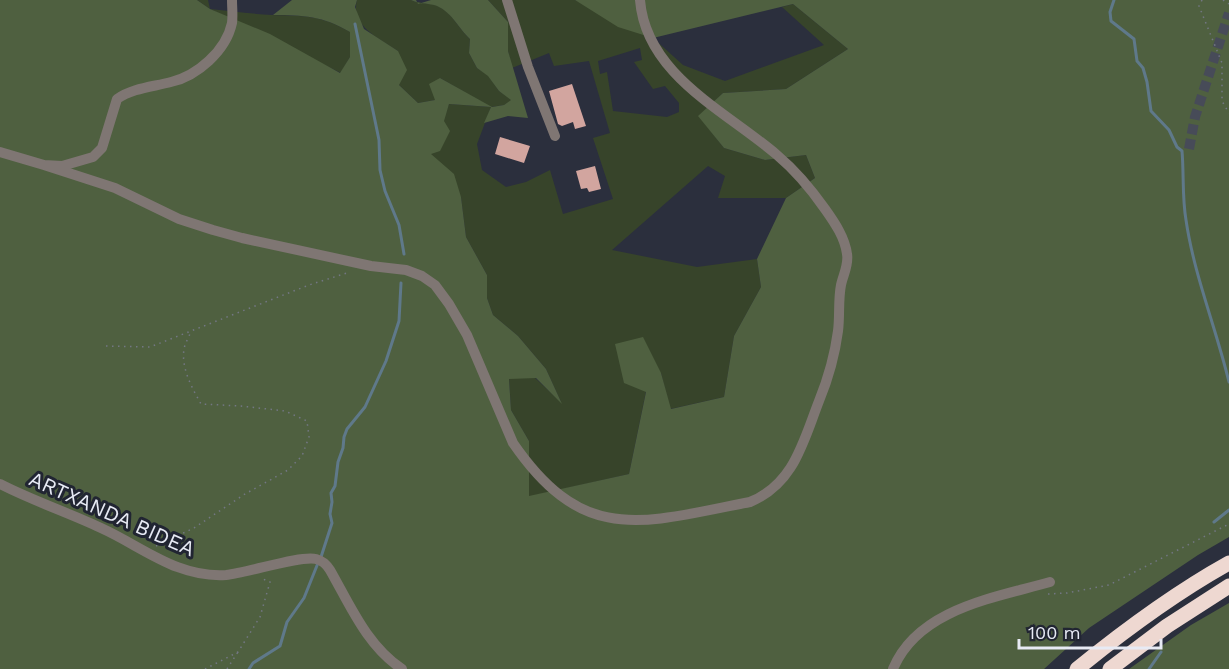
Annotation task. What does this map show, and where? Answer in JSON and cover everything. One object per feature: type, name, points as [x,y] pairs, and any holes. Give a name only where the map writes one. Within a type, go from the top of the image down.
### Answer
[{"type":"highway","points":[[1077,669],[1121,633],[1229,563]]},
{"type":"highway","points":[[1110,669],[1167,626],[1229,586]]},
{"type":"street","points":[[44,165],[62,166],[93,157],[102,148],[117,99],[134,90],[174,82],[199,70],[222,46],[231,24],[232,0]]},
{"type":"street","points":[[507,0],[528,67],[555,136]]},
{"type":"street","points":[[0,152],[115,188],[179,219],[223,233],[371,266],[406,270],[422,276],[435,285],[467,335],[507,431],[522,457],[551,488],[595,515],[630,521],[654,519],[750,502],[775,488],[786,475],[798,453],[821,395],[839,329],[841,286],[847,266],[847,254],[836,225],[799,175],[776,154],[704,100],[667,65],[650,41],[642,19],[640,0]]},
{"type":"street","name":"ARTXANDA BIDEA","points":[[0,484],[23,496],[122,537],[145,552],[191,573],[211,576],[249,572],[314,558],[324,562],[371,640],[384,656],[402,669]]},
{"type":"street","points":[[893,669],[910,641],[927,626],[971,605],[1050,582]]},
{"type":"path","points":[[1203,0],[1199,6],[1222,63],[1222,101],[1229,113]]},
{"type":"path","points":[[1223,0],[1229,4]]},
{"type":"path","points":[[106,346],[150,347],[309,285],[350,272]]},
{"type":"path","points":[[145,552],[194,528],[245,494],[288,470],[302,456],[309,437],[307,421],[285,411],[201,404],[190,385],[186,369],[184,349],[191,331]]},
{"type":"path","points":[[1047,594],[1067,593],[1109,585],[1229,524]]},
{"type":"path","points":[[227,669],[260,617],[270,582],[249,572]]},
{"type":"path","points":[[205,669],[238,652]]},
{"type":"green space","points":[[0,0],[197,0],[210,9],[270,34],[340,73],[350,57],[350,32],[313,18],[273,15],[292,0],[357,0],[355,7],[364,29],[398,51],[407,70],[399,85],[418,103],[435,100],[429,84],[440,78],[492,107],[504,105],[511,100],[477,68],[469,53],[470,39],[450,15],[440,7],[421,3],[431,0],[488,0],[508,22],[508,51],[528,118],[508,116],[484,123],[491,107],[449,104],[444,121],[450,131],[440,151],[431,154],[454,174],[461,197],[466,237],[487,275],[487,298],[493,315],[518,336],[546,369],[562,404],[536,378],[509,379],[511,410],[529,441],[529,496],[629,474],[646,392],[624,383],[615,344],[643,337],[661,373],[671,409],[724,397],[734,336],[761,287],[757,259],[786,198],[815,178],[806,155],[765,160],[724,148],[698,116],[723,93],[786,89],[848,49],[793,4],[653,38],[618,27],[575,0],[1229,0],[1229,537],[1198,555],[1089,628],[1044,669],[0,669]]},
{"type":"green space","points":[[197,0],[208,0],[210,9]]},
{"type":"green space","points":[[357,0],[411,0],[435,5],[446,11],[470,39],[469,53],[477,68],[488,75],[499,91],[512,100],[504,105],[491,107],[477,144],[482,170],[506,187],[526,182],[550,170],[563,214],[613,199],[593,138],[610,133],[589,61],[554,66],[549,53],[512,68],[508,51],[508,22],[488,0],[575,0],[653,38],[683,65],[725,81],[824,45],[782,7],[793,4],[848,49],[786,89],[723,93],[699,116],[724,148],[765,160],[806,155],[815,178],[786,198],[718,198],[725,176],[708,166],[612,250],[697,267],[757,259],[761,287],[734,336],[724,397],[670,409],[661,373],[646,391],[629,474],[528,497],[529,441],[511,410],[509,378],[535,378],[561,402],[546,369],[518,336],[493,315],[487,298],[487,275],[466,237],[461,197],[430,154],[449,104],[490,107],[440,78],[435,100],[418,103],[399,85],[398,51],[368,31],[358,17]],"holes":[[[640,48],[642,60],[634,62],[653,89],[665,86],[679,103],[679,112],[667,117],[613,111],[607,72],[600,74],[598,61]]]},
{"type":"green space","points":[[210,9],[264,15],[303,16],[330,22],[350,32],[350,57],[341,73]]},
{"type":"green space","points":[[1229,603],[1229,669],[1129,669],[1191,625]]},
{"type":"building","points":[[572,84],[586,126],[575,129],[573,122],[562,126],[558,124],[549,91]]},
{"type":"building","points":[[500,137],[530,146],[524,163],[495,154]]},
{"type":"building","points":[[595,166],[601,189],[589,192],[587,188],[581,189],[576,171]]},
{"type":"waterway","points":[[1114,0],[1110,12],[1111,21],[1134,39],[1137,61],[1143,68],[1147,82],[1151,111],[1169,130],[1177,147],[1182,151],[1184,203],[1190,241],[1229,382]]},
{"type":"waterway","points":[[355,24],[379,140],[380,170],[385,191],[399,225],[404,254]]},
{"type":"waterway","points":[[321,557],[332,523],[331,493],[335,486],[344,437],[347,429],[365,407],[386,361],[399,321],[401,283]]},
{"type":"waterway","points":[[1214,522],[1229,510]]},
{"type":"waterway","points":[[249,669],[253,663],[280,646],[287,622],[304,598],[318,563]]},
{"type":"waterway","points":[[1149,669],[1161,652]]},
{"type":"tunnel","points":[[1189,149],[1195,117],[1229,13]]}]
